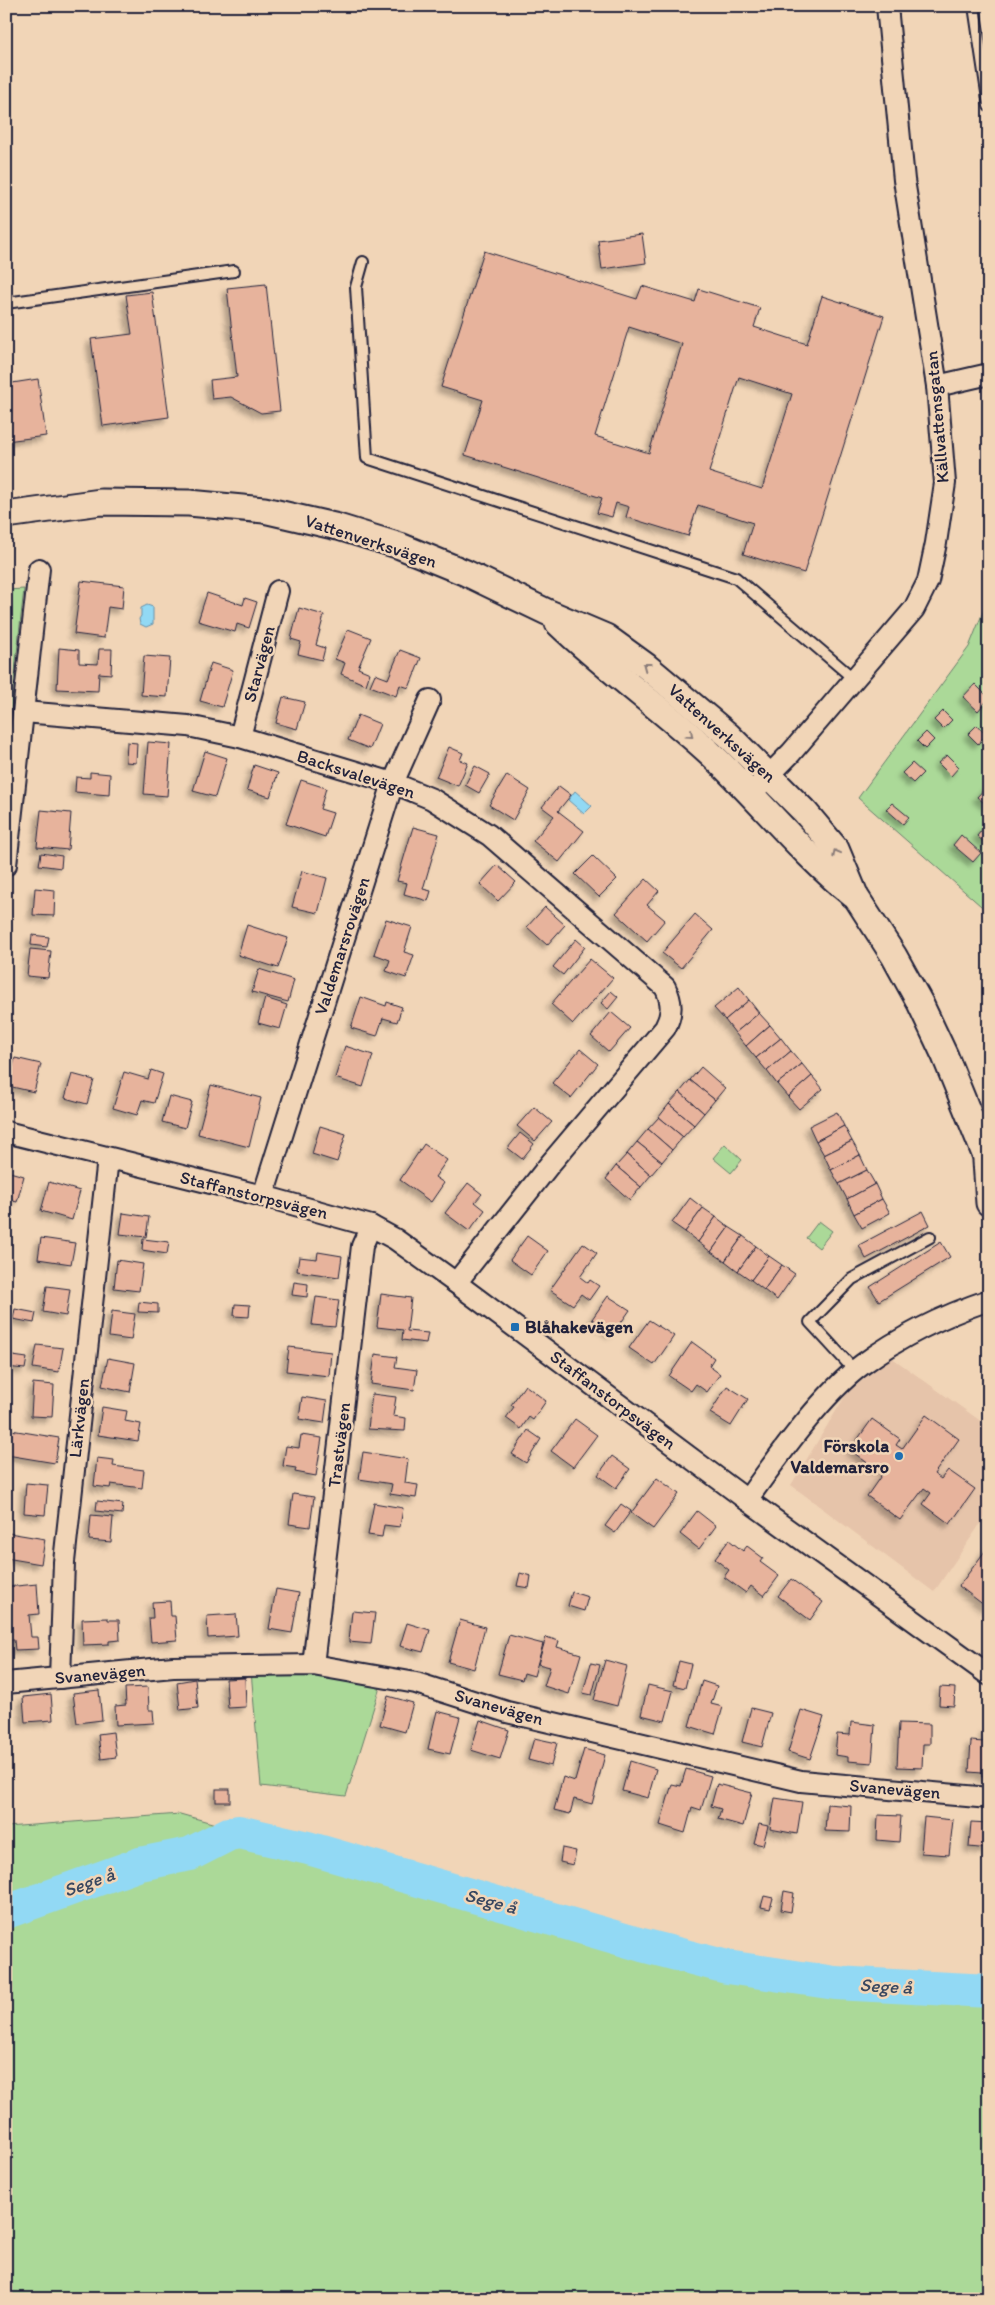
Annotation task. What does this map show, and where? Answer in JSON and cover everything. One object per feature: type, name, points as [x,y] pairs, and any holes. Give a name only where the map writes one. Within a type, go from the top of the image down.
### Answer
[{"type":"street","name":"Källvattensgatan","points":[[751,794],[770,776],[914,608],[928,581],[936,542],[945,483],[937,386],[904,180],[886,6]]},
{"type":"street","points":[[937,386],[989,374]]},
{"type":"street","name":"Vattenverksvägen","points":[[6,515],[101,502],[189,503],[264,510],[338,527],[400,546],[466,573],[547,612],[606,637],[646,666],[728,735],[805,812],[836,849],[856,897],[889,948],[920,1003],[945,1056],[988,1162],[989,1203]]},
{"type":"street","points":[[6,865],[39,568]]},
{"type":"street","name":"Starvägen","points":[[240,738],[278,591]]},
{"type":"street","name":"Vattenverksvägen","points":[[547,612],[590,655],[674,721],[786,829],[819,867],[856,897]]},
{"type":"street","name":"Valdemarsrovägen","points":[[263,1196],[393,783],[430,700]]},
{"type":"street","name":"Backsvalevägen","points":[[24,712],[188,726],[240,738],[393,783],[462,816],[514,856],[665,987],[671,1005],[670,1020],[660,1036],[550,1164],[456,1283]]},
{"type":"street","name":"Staffanstorpsvägen","points":[[6,1132],[263,1196],[371,1226],[394,1239],[456,1283],[747,1500],[989,1676]]},
{"type":"street","name":"Lärkvägen","points":[[60,1678],[65,1552],[108,1158]]},
{"type":"street","name":"Trastvägen","points":[[313,1665],[362,1246],[371,1226]]},
{"type":"street","points":[[747,1500],[826,1399],[862,1364],[908,1336],[950,1314],[989,1300]]},
{"type":"street","name":"Svanevägen","points":[[6,1682],[172,1667],[313,1665],[416,1683],[507,1712],[801,1781],[989,1798]]},
{"type":"lane","points":[[974,6],[989,106]]},
{"type":"lane","points":[[363,262],[356,287],[367,458],[736,578],[854,679]]},
{"type":"lane","points":[[6,303],[234,271]]},
{"type":"lane","points":[[855,1371],[810,1322],[852,1279],[930,1237]]},
{"type":"shaded area","name":"Förskola Valdemarsro","points":[[891,1357],[989,1427],[989,1511],[934,1592],[791,1485],[847,1393]]},
{"type":"green space","points":[[24,589],[6,753],[6,590]]},
{"type":"green space","points":[[989,597],[989,913],[858,798],[969,647]]},
{"type":"green space","points":[[725,1144],[742,1160],[731,1173],[713,1158]]},
{"type":"green space","points":[[819,1221],[832,1231],[819,1248],[806,1238]]},
{"type":"green space","points":[[251,1671],[316,1674],[381,1684],[346,1796],[261,1786]]},
{"type":"green space","points":[[180,1814],[727,1967],[835,1983],[989,1991],[989,2299],[6,2299],[6,1827]]},
{"type":"water","points":[[147,605],[153,607],[153,624],[146,627],[140,624],[139,619],[141,608]]},
{"type":"water","points":[[575,791],[592,806],[584,814],[568,800]]},
{"type":"building","points":[[642,234],[646,263],[602,269],[598,240]]},
{"type":"building","points":[[484,251],[637,299],[642,286],[695,302],[699,289],[760,308],[754,327],[807,344],[822,296],[884,316],[804,573],[743,554],[753,523],[698,505],[688,536],[626,517],[629,507],[616,503],[612,517],[597,513],[602,498],[465,455],[483,400],[441,387]],"holes":[[[629,327],[682,344],[649,453],[595,436]],[[739,377],[792,394],[762,489],[709,472]]]},
{"type":"building","points":[[266,284],[280,411],[261,413],[231,397],[212,399],[210,380],[237,377],[227,288]]},
{"type":"building","points":[[152,292],[169,417],[103,426],[91,339],[132,334],[126,295]]},
{"type":"building","points":[[38,379],[46,436],[6,441],[6,384]]},
{"type":"building","points":[[81,581],[124,586],[122,609],[108,607],[104,638],[74,634]]},
{"type":"building","points":[[207,593],[243,605],[245,598],[257,602],[249,628],[237,624],[235,632],[198,621]]},
{"type":"building","points":[[299,608],[324,615],[316,645],[325,648],[322,660],[298,654],[301,642],[291,639]]},
{"type":"building","points":[[348,629],[371,638],[358,668],[370,673],[366,685],[341,674],[345,663],[335,659]]},
{"type":"building","points":[[59,648],[79,650],[79,663],[98,664],[99,649],[112,649],[111,674],[99,673],[98,691],[57,689]]},
{"type":"building","points":[[400,650],[421,658],[409,688],[400,685],[396,696],[370,686],[375,674],[388,679]]},
{"type":"building","points":[[144,656],[170,658],[167,697],[141,695]]},
{"type":"building","points":[[211,663],[233,670],[222,707],[200,701]]},
{"type":"building","points":[[975,684],[989,698],[978,711],[963,697]]},
{"type":"building","points":[[283,697],[305,702],[297,729],[276,723]]},
{"type":"building","points":[[943,711],[952,720],[943,729],[934,720]]},
{"type":"building","points":[[358,715],[380,724],[370,749],[348,740]]},
{"type":"building","points":[[977,725],[986,735],[978,744],[968,734]]},
{"type":"building","points":[[926,732],[934,740],[925,749],[917,741]]},
{"type":"building","points":[[127,742],[137,743],[136,763],[126,762]]},
{"type":"building","points":[[148,742],[171,744],[167,796],[144,794]]},
{"type":"building","points":[[449,747],[463,753],[460,760],[468,763],[458,786],[436,777]]},
{"type":"building","points":[[205,751],[227,758],[215,797],[193,791]]},
{"type":"building","points":[[947,755],[959,767],[951,776],[938,763]]},
{"type":"building","points":[[912,763],[923,773],[913,783],[902,773]]},
{"type":"building","points":[[254,765],[278,773],[270,797],[247,790]]},
{"type":"building","points":[[475,766],[490,774],[479,793],[465,785]]},
{"type":"building","points":[[90,772],[110,774],[109,795],[75,792],[76,777],[90,778]]},
{"type":"building","points":[[507,775],[530,790],[513,820],[489,805]]},
{"type":"building","points":[[301,780],[326,788],[320,809],[333,813],[325,837],[286,824]]},
{"type":"building","points":[[989,784],[989,807],[977,797]]},
{"type":"building","points":[[559,786],[571,795],[558,811],[584,831],[559,862],[533,841],[554,816],[542,807]]},
{"type":"building","points":[[892,803],[909,817],[903,824],[886,809]]},
{"type":"building","points":[[41,810],[71,813],[68,850],[37,847]]},
{"type":"building","points":[[986,825],[989,827],[989,841],[986,844],[977,836]]},
{"type":"building","points":[[413,827],[439,834],[423,889],[431,891],[428,901],[404,894],[407,883],[397,881]]},
{"type":"building","points":[[961,835],[981,853],[973,862],[953,845]]},
{"type":"building","points":[[41,853],[62,856],[61,868],[39,865]]},
{"type":"building","points":[[593,856],[617,879],[599,897],[575,874]]},
{"type":"building","points":[[497,865],[516,882],[498,901],[480,884]]},
{"type":"building","points":[[302,871],[327,878],[318,913],[292,907]]},
{"type":"building","points":[[646,879],[659,891],[647,905],[665,920],[647,941],[616,913]]},
{"type":"building","points":[[35,888],[55,890],[54,916],[33,915]]},
{"type":"building","points":[[545,907],[565,925],[547,945],[527,927]]},
{"type":"building","points":[[695,914],[713,930],[681,968],[662,953]]},
{"type":"building","points":[[386,919],[412,927],[404,952],[414,955],[406,978],[386,971],[390,960],[374,954]]},
{"type":"building","points":[[247,925],[288,938],[278,968],[238,955]]},
{"type":"building","points":[[32,935],[49,937],[47,947],[31,945]]},
{"type":"building","points":[[576,939],[585,947],[563,975],[553,967]]},
{"type":"building","points":[[30,949],[51,951],[48,978],[27,976]]},
{"type":"building","points":[[590,959],[613,978],[573,1024],[551,1004]]},
{"type":"building","points":[[259,969],[294,980],[288,1002],[252,992]]},
{"type":"building","points":[[739,987],[749,1000],[725,1020],[714,1008]]},
{"type":"building","points":[[611,991],[618,997],[608,1009],[601,1003]]},
{"type":"building","points":[[361,997],[386,1006],[387,1002],[402,1007],[397,1022],[383,1018],[377,1036],[351,1028]]},
{"type":"building","points":[[265,998],[287,1005],[280,1029],[258,1023]]},
{"type":"building","points":[[749,1000],[759,1013],[735,1033],[725,1020]]},
{"type":"building","points":[[611,1012],[630,1028],[609,1052],[591,1036]]},
{"type":"building","points":[[759,1013],[770,1025],[746,1046],[735,1033]]},
{"type":"building","points":[[770,1025],[781,1038],[756,1058],[746,1046]]},
{"type":"building","points":[[781,1038],[791,1051],[767,1071],[756,1058]]},
{"type":"building","points":[[345,1046],[373,1055],[363,1087],[335,1078]]},
{"type":"building","points":[[580,1049],[598,1064],[571,1098],[552,1083]]},
{"type":"building","points":[[791,1051],[802,1064],[777,1084],[767,1071]]},
{"type":"building","points":[[15,1058],[41,1064],[34,1092],[8,1086]]},
{"type":"building","points":[[802,1064],[812,1076],[788,1097],[777,1084]]},
{"type":"building","points":[[701,1067],[725,1088],[715,1100],[690,1080]]},
{"type":"building","points":[[151,1070],[163,1074],[154,1103],[142,1100],[137,1115],[113,1108],[124,1072],[148,1079]]},
{"type":"building","points":[[72,1074],[94,1080],[87,1104],[65,1098]]},
{"type":"building","points":[[812,1076],[823,1089],[799,1109],[788,1097]]},
{"type":"building","points":[[690,1080],[715,1100],[704,1113],[680,1092]]},
{"type":"building","points":[[211,1085],[261,1098],[249,1147],[198,1134]]},
{"type":"building","points":[[680,1092],[704,1113],[694,1125],[669,1104]]},
{"type":"building","points":[[169,1096],[192,1102],[185,1128],[162,1122]]},
{"type":"building","points":[[669,1104],[694,1125],[683,1137],[659,1117]]},
{"type":"building","points":[[534,1107],[552,1122],[535,1141],[517,1126]]},
{"type":"building","points":[[837,1112],[844,1126],[816,1141],[809,1126]]},
{"type":"building","points":[[659,1117],[683,1137],[672,1150],[648,1129]]},
{"type":"building","points":[[320,1126],[346,1134],[337,1162],[312,1154]]},
{"type":"building","points":[[844,1126],[852,1141],[824,1155],[816,1141]]},
{"type":"building","points":[[648,1129],[672,1150],[662,1162],[637,1142]]},
{"type":"building","points":[[520,1133],[534,1144],[522,1159],[508,1148]]},
{"type":"building","points":[[852,1141],[860,1155],[831,1170],[824,1155]]},
{"type":"building","points":[[637,1142],[662,1162],[651,1175],[627,1154]]},
{"type":"building","points":[[424,1144],[447,1160],[435,1177],[444,1183],[431,1202],[400,1180]]},
{"type":"building","points":[[627,1154],[651,1175],[641,1187],[616,1166]]},
{"type":"building","points":[[860,1155],[867,1170],[839,1184],[831,1170]]},
{"type":"building","points":[[616,1166],[641,1187],[630,1200],[606,1179]]},
{"type":"building","points":[[867,1170],[875,1184],[847,1199],[839,1184]]},
{"type":"building","points":[[6,1171],[24,1176],[17,1202],[6,1199]]},
{"type":"building","points":[[49,1182],[80,1191],[72,1220],[41,1211]]},
{"type":"building","points":[[468,1183],[482,1194],[475,1202],[485,1210],[469,1231],[445,1213]]},
{"type":"building","points":[[875,1184],[882,1199],[854,1214],[847,1199]]},
{"type":"building","points":[[690,1198],[703,1208],[685,1232],[672,1223]]},
{"type":"building","points":[[882,1199],[890,1213],[862,1228],[854,1214]]},
{"type":"building","points":[[703,1208],[716,1217],[698,1242],[685,1232]]},
{"type":"building","points":[[923,1211],[930,1225],[866,1259],[859,1245]]},
{"type":"building","points":[[123,1213],[149,1217],[146,1237],[120,1234]]},
{"type":"building","points":[[716,1217],[729,1227],[711,1252],[698,1242]]},
{"type":"building","points":[[729,1227],[743,1236],[725,1261],[711,1252]]},
{"type":"building","points":[[527,1236],[548,1251],[531,1275],[510,1260]]},
{"type":"building","points":[[743,1236],[756,1246],[738,1271],[725,1261]]},
{"type":"building","points":[[41,1238],[75,1243],[71,1264],[38,1259]]},
{"type":"building","points":[[143,1239],[169,1242],[167,1254],[142,1250]]},
{"type":"building","points":[[941,1242],[950,1257],[879,1301],[870,1287]]},
{"type":"building","points":[[583,1243],[597,1253],[580,1277],[588,1283],[590,1280],[599,1286],[589,1300],[581,1294],[573,1305],[550,1290]]},
{"type":"building","points":[[756,1246],[769,1256],[751,1280],[738,1271]]},
{"type":"building","points":[[318,1252],[342,1256],[339,1277],[297,1271],[299,1257],[317,1259]]},
{"type":"building","points":[[769,1256],[782,1265],[764,1290],[751,1280]]},
{"type":"building","points":[[117,1260],[143,1264],[139,1291],[114,1288]]},
{"type":"building","points":[[782,1265],[795,1274],[777,1300],[764,1290]]},
{"type":"building","points":[[294,1282],[308,1284],[307,1297],[292,1295]]},
{"type":"building","points":[[47,1286],[70,1289],[66,1316],[43,1312]]},
{"type":"building","points":[[381,1294],[411,1298],[407,1331],[428,1333],[426,1343],[402,1340],[403,1330],[377,1327]]},
{"type":"building","points":[[608,1296],[630,1310],[613,1334],[592,1319]]},
{"type":"building","points":[[316,1297],[339,1300],[335,1327],[312,1325]]},
{"type":"building","points":[[139,1302],[158,1304],[158,1313],[138,1312]]},
{"type":"building","points":[[235,1304],[250,1305],[249,1317],[234,1316]]},
{"type":"building","points":[[15,1309],[36,1313],[34,1323],[13,1319]]},
{"type":"building","points":[[112,1311],[135,1314],[131,1340],[109,1337]]},
{"type":"building","points":[[649,1320],[674,1336],[654,1365],[629,1348]]},
{"type":"building","points":[[692,1342],[714,1358],[709,1366],[720,1374],[707,1392],[696,1384],[691,1391],[669,1376]]},
{"type":"building","points":[[37,1345],[63,1348],[59,1372],[33,1368]]},
{"type":"building","points":[[289,1347],[331,1352],[329,1376],[286,1371]]},
{"type":"building","points":[[375,1354],[397,1357],[395,1367],[417,1370],[414,1390],[371,1384]]},
{"type":"building","points":[[6,1355],[27,1358],[25,1369],[6,1367]]},
{"type":"building","points":[[108,1358],[135,1363],[130,1392],[102,1386]]},
{"type":"building","points":[[33,1383],[54,1385],[52,1417],[31,1416]]},
{"type":"building","points":[[525,1385],[546,1401],[533,1420],[529,1417],[521,1429],[506,1418],[514,1407],[511,1405]]},
{"type":"building","points":[[6,1386],[9,1387],[6,1412]]},
{"type":"building","points":[[727,1386],[748,1399],[731,1426],[710,1413]]},
{"type":"building","points":[[372,1394],[396,1397],[393,1416],[406,1418],[405,1431],[368,1429]]},
{"type":"building","points":[[302,1397],[327,1401],[324,1423],[299,1419]]},
{"type":"building","points":[[102,1407],[127,1411],[125,1421],[141,1424],[138,1441],[98,1435]]},
{"type":"building","points":[[926,1415],[959,1439],[934,1474],[941,1479],[948,1470],[975,1489],[950,1524],[923,1504],[931,1493],[924,1488],[900,1520],[867,1496],[885,1470],[880,1467],[877,1470],[850,1450],[872,1419],[900,1439],[896,1445],[902,1449]]},
{"type":"building","points":[[575,1419],[597,1435],[573,1467],[551,1451]]},
{"type":"building","points":[[11,1430],[59,1438],[55,1463],[7,1455]]},
{"type":"building","points":[[528,1430],[541,1439],[526,1463],[512,1454]]},
{"type":"building","points":[[301,1435],[322,1438],[316,1476],[295,1472],[296,1468],[283,1466],[286,1446],[299,1448]]},
{"type":"building","points":[[363,1452],[408,1459],[405,1483],[418,1485],[416,1498],[390,1494],[392,1484],[359,1479]]},
{"type":"building","points":[[612,1456],[630,1469],[616,1488],[598,1475]]},
{"type":"building","points":[[97,1458],[114,1460],[113,1466],[144,1470],[142,1488],[111,1484],[110,1488],[94,1486]]},
{"type":"building","points":[[657,1478],[679,1494],[653,1529],[631,1513]]},
{"type":"building","points":[[26,1483],[48,1485],[45,1515],[24,1513]]},
{"type":"building","points":[[293,1494],[314,1497],[310,1527],[289,1524]]},
{"type":"building","points":[[97,1501],[123,1504],[122,1514],[96,1511]]},
{"type":"building","points":[[374,1503],[403,1508],[400,1527],[384,1525],[382,1537],[368,1535]]},
{"type":"building","points":[[621,1504],[631,1511],[615,1533],[605,1526]]},
{"type":"building","points":[[697,1511],[716,1526],[699,1549],[680,1534]]},
{"type":"building","points":[[91,1515],[113,1517],[111,1542],[89,1540]]},
{"type":"building","points":[[9,1533],[45,1539],[41,1564],[6,1558]]},
{"type":"building","points":[[729,1540],[743,1551],[747,1546],[763,1558],[760,1562],[779,1576],[764,1596],[751,1586],[746,1593],[724,1577],[729,1570],[715,1559]]},
{"type":"building","points":[[989,1548],[989,1609],[959,1586]]},
{"type":"building","points":[[520,1573],[531,1576],[529,1588],[517,1586]]},
{"type":"building","points":[[791,1579],[823,1602],[810,1620],[778,1596]]},
{"type":"building","points":[[37,1584],[39,1614],[29,1615],[31,1637],[38,1637],[39,1649],[15,1650],[14,1640],[6,1640],[6,1587]]},
{"type":"building","points":[[276,1589],[299,1593],[292,1633],[269,1629]]},
{"type":"building","points":[[572,1592],[588,1597],[584,1611],[568,1606]]},
{"type":"building","points":[[170,1601],[171,1616],[175,1616],[177,1640],[151,1642],[149,1618],[153,1618],[152,1602]]},
{"type":"building","points":[[352,1611],[375,1613],[371,1644],[349,1642]]},
{"type":"building","points":[[236,1614],[238,1636],[208,1638],[207,1616]]},
{"type":"building","points":[[108,1618],[108,1620],[119,1620],[120,1640],[109,1641],[109,1644],[83,1645],[82,1619]]},
{"type":"building","points":[[460,1620],[485,1627],[474,1669],[448,1662]]},
{"type":"building","points":[[407,1623],[430,1630],[423,1652],[400,1646]]},
{"type":"building","points":[[509,1635],[543,1644],[534,1676],[524,1673],[522,1680],[498,1674]]},
{"type":"building","points":[[546,1637],[559,1641],[557,1647],[581,1654],[569,1694],[544,1686],[550,1667],[538,1664]]},
{"type":"building","points":[[605,1660],[627,1666],[617,1706],[594,1700]]},
{"type":"building","points":[[679,1661],[691,1664],[685,1688],[673,1685]]},
{"type":"building","points":[[591,1663],[600,1665],[592,1695],[583,1693]]},
{"type":"building","points":[[245,1678],[246,1707],[228,1708],[226,1679]]},
{"type":"building","points":[[195,1679],[198,1708],[180,1710],[177,1682]]},
{"type":"building","points":[[702,1681],[717,1686],[711,1704],[723,1707],[715,1734],[689,1726]]},
{"type":"building","points":[[648,1685],[673,1691],[665,1721],[641,1715]]},
{"type":"building","points":[[148,1687],[149,1710],[153,1710],[154,1723],[116,1725],[115,1706],[126,1705],[125,1688]]},
{"type":"building","points":[[940,1687],[955,1688],[954,1706],[939,1705]]},
{"type":"building","points":[[99,1690],[102,1720],[77,1723],[73,1693]]},
{"type":"building","points":[[51,1694],[53,1720],[25,1722],[23,1697]]},
{"type":"building","points":[[388,1696],[413,1703],[405,1732],[380,1725]]},
{"type":"building","points":[[751,1708],[771,1713],[762,1747],[742,1742]]},
{"type":"building","points":[[801,1710],[824,1717],[810,1759],[788,1752]]},
{"type":"building","points":[[437,1711],[460,1717],[450,1754],[428,1749]]},
{"type":"building","points":[[480,1720],[509,1730],[500,1759],[471,1750]]},
{"type":"building","points":[[851,1722],[875,1725],[872,1763],[848,1761],[848,1757],[835,1755],[837,1734],[850,1735]]},
{"type":"building","points":[[899,1723],[930,1724],[930,1744],[923,1744],[922,1768],[897,1767]]},
{"type":"building","points":[[985,1729],[989,1729],[989,1777],[982,1777],[982,1773],[969,1772],[971,1741],[984,1742]]},
{"type":"building","points":[[113,1732],[116,1757],[101,1759],[98,1734]]},
{"type":"building","points":[[534,1738],[557,1743],[551,1766],[528,1760]]},
{"type":"building","points":[[584,1749],[605,1755],[592,1804],[574,1799],[570,1814],[554,1810],[563,1777],[575,1781]]},
{"type":"building","points":[[630,1761],[656,1769],[648,1798],[622,1791]]},
{"type":"building","points":[[686,1769],[711,1776],[701,1810],[692,1807],[685,1833],[660,1825],[672,1784],[681,1786]]},
{"type":"building","points":[[717,1784],[752,1793],[743,1826],[718,1819],[721,1809],[711,1806]]},
{"type":"building","points":[[216,1789],[230,1789],[230,1802],[216,1802]]},
{"type":"building","points":[[775,1798],[802,1802],[797,1834],[770,1829]]},
{"type":"building","points":[[827,1804],[851,1806],[850,1832],[825,1831]]},
{"type":"building","points":[[878,1815],[901,1816],[899,1842],[877,1840]]},
{"type":"building","points":[[924,1817],[953,1820],[949,1855],[921,1853]]},
{"type":"building","points":[[971,1822],[989,1823],[989,1849],[969,1847]]},
{"type":"building","points":[[759,1824],[768,1826],[763,1845],[754,1843]]},
{"type":"building","points":[[562,1848],[576,1851],[573,1865],[560,1862]]},
{"type":"building","points":[[784,1891],[794,1893],[791,1912],[781,1910]]},
{"type":"building","points":[[764,1896],[773,1898],[770,1909],[761,1907]]},
{"type":"waterway","points":[[986,422],[989,437]]},
{"type":"waterway","name":"Sege å","points":[[6,1912],[140,1864],[190,1854],[229,1834],[239,1832],[308,1848],[642,1945],[727,1967],[835,1983],[989,1991]]},
{"type":"place","name":"Blåhakevägen","points":[[515,1327]]},
{"type":"place","name":"Förskola Valdemarsro","points":[[899,1456]]}]
